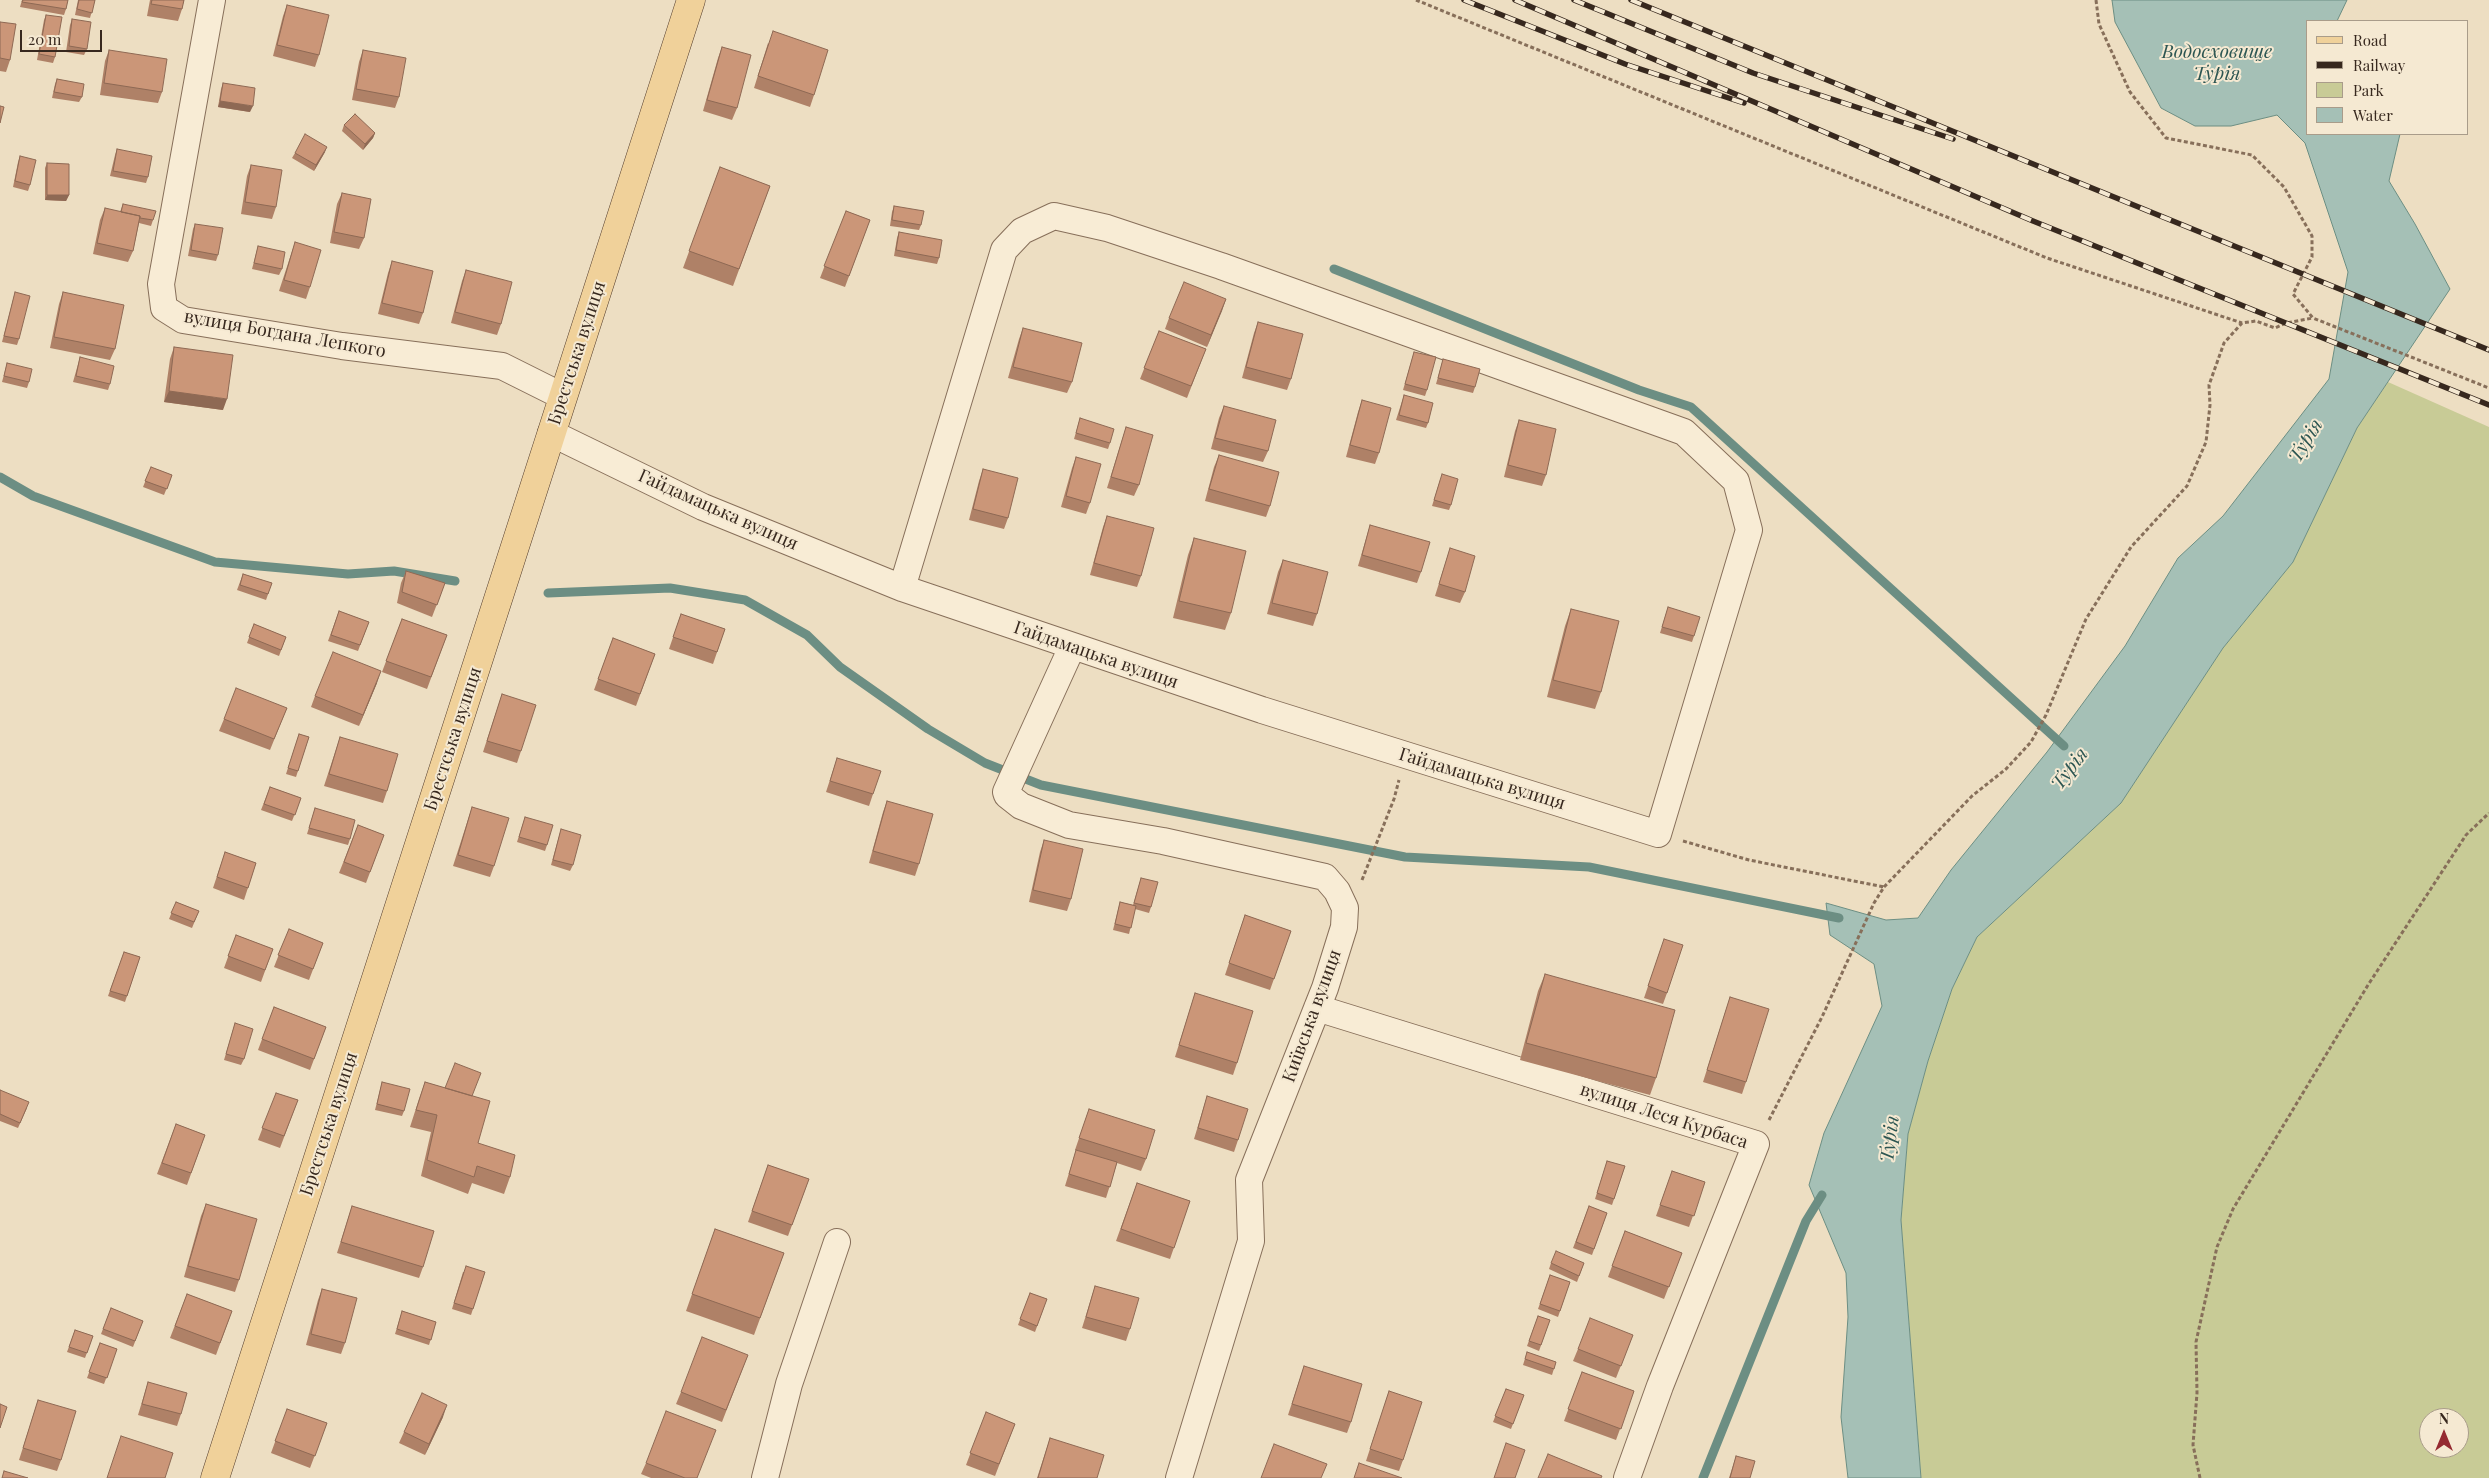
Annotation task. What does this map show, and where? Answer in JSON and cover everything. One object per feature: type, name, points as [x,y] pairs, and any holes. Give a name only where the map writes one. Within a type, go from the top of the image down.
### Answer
[{"type":"main road","name":"Брестська вулиця","points":[[215,1478],[691,0]]},
{"type":"street","name":"вулиця Богдана Лепкого","points":[[212,0],[161,284],[164,308],[183,320],[342,346],[502,366],[562,396]]},
{"type":"street","points":[[902,588],[1004,250],[1022,231],[1054,216],[1108,228],[1351,311],[1450,349],[1684,432],[1736,481],[1748,530],[1658,834]]},
{"type":"street","name":"Гайдамацька вулиця","points":[[551,433],[704,507],[902,588],[1262,710],[1658,834]]},
{"type":"street","name":"Київська вулиця","points":[[1072,647],[1006,792],[1007,795],[1021,806],[1069,825],[1163,841],[1325,877],[1337,891],[1345,908],[1344,927],[1317,1008],[1250,1180],[1251,1241],[1179,1478]]},
{"type":"street","name":"вулиця Леся Курбаса","points":[[1317,1008],[1756,1144],[1664,1376],[1627,1478]]},
{"type":"street","points":[[765,1478],[789,1384],[837,1242]]},
{"type":"path","points":[[1416,0],[2047,258],[2242,323],[2256,321],[2275,328],[2286,323],[2312,318]]},
{"type":"path","points":[[2096,0],[2099,24],[2130,92],[2166,138],[2252,155],[2284,187],[2312,236],[2312,257],[2293,294],[2312,318],[2489,388]]},
{"type":"path","points":[[1756,1144],[1822,1017],[1874,903],[1884,887],[1972,796],[2006,769],[2031,742],[2046,715],[2086,619],[2131,547],[2187,486],[2206,442],[2210,405],[2209,385],[2224,343],[2242,323]]},
{"type":"path","points":[[1369,864],[1394,799],[1405,755]]},
{"type":"path","points":[[2200,1478],[2193,1445],[2197,1392],[2196,1342],[2217,1247],[2232,1209],[2368,985],[2466,835],[2489,813]]},
{"type":"path","points":[[1658,834],[1748,860],[1884,887]]},
{"type":"green space","points":[[2388,382],[2489,427],[2489,1478],[1921,1478],[1901,1220],[1908,1134],[1928,1061],[1952,989],[1977,937],[2121,803],[2223,648],[2293,562],[2357,428]]},
{"type":"water","name":"Водосховище Турія","points":[[2112,0],[2347,0],[2337,20],[2306,20],[2306,135],[2400,135],[2389,181],[2450,289],[2357,428],[2293,562],[2223,648],[2121,803],[1977,937],[1952,989],[1928,1061],[1908,1134],[1901,1220],[1921,1478],[1848,1478],[1841,1417],[1848,1317],[1846,1273],[1809,1185],[1824,1133],[1882,1006],[1874,964],[1830,935],[1826,903],[1886,920],[1918,918],[1951,870],[2047,752],[2125,646],[2178,558],[2223,516],[2329,379],[2348,272],[2305,143],[2277,115],[2231,126],[2195,126],[2161,108],[2115,22]]},
{"type":"building","points":[[23,0],[68,0],[66,9],[22,2]]},
{"type":"building","points":[[79,0],[95,0],[92,13],[77,9]]},
{"type":"building","points":[[152,0],[184,0],[182,9],[151,4]]},
{"type":"building","points":[[287,5],[329,15],[319,55],[277,45]]},
{"type":"building","points":[[46,15],[62,17],[55,57],[39,54]]},
{"type":"building","points":[[72,19],[91,22],[87,49],[69,46]]},
{"type":"building","points":[[0,22],[16,24],[10,60],[0,58]]},
{"type":"building","points":[[773,31],[828,50],[814,95],[758,76]]},
{"type":"building","points":[[722,47],[751,55],[737,108],[707,100]]},
{"type":"building","points":[[109,50],[167,59],[162,92],[104,83]]},
{"type":"building","points":[[363,50],[406,58],[399,97],[356,89]]},
{"type":"building","points":[[57,79],[84,84],[82,97],[54,92]]},
{"type":"building","points":[[223,83],[255,88],[253,106],[220,101]]},
{"type":"building","points":[[0,106],[4,107],[0,123]]},
{"type":"building","points":[[355,114],[375,133],[365,144],[344,125]]},
{"type":"building","points":[[305,134],[327,147],[316,165],[295,153]]},
{"type":"building","points":[[117,149],[152,156],[148,177],[113,171]]},
{"type":"building","points":[[20,156],[36,160],[30,185],[15,181]]},
{"type":"building","points":[[47,163],[69,164],[69,195],[47,195]]},
{"type":"building","points":[[251,165],[282,170],[276,207],[245,202]]},
{"type":"building","points":[[720,167],[770,186],[739,269],[689,251]]},
{"type":"building","points":[[342,193],[371,199],[364,238],[334,232]]},
{"type":"building","points":[[123,204],[156,211],[153,220],[121,212]]},
{"type":"building","points":[[894,206],[924,211],[921,225],[892,220]]},
{"type":"building","points":[[105,208],[140,216],[133,251],[97,243]]},
{"type":"building","points":[[846,211],[870,220],[849,276],[824,266]]},
{"type":"building","points":[[195,224],[223,228],[218,255],[191,250]]},
{"type":"building","points":[[899,232],[942,240],[939,258],[896,250]]},
{"type":"building","points":[[295,242],[321,250],[310,287],[284,280]]},
{"type":"building","points":[[258,246],[285,252],[282,269],[254,263]]},
{"type":"building","points":[[392,261],[433,271],[423,313],[382,303]]},
{"type":"building","points":[[466,270],[512,282],[501,324],[455,312]]},
{"type":"building","points":[[1184,282],[1226,299],[1211,335],[1169,318]]},
{"type":"building","points":[[15,292],[30,296],[19,339],[4,336]]},
{"type":"building","points":[[63,292],[124,305],[115,349],[54,337]]},
{"type":"building","points":[[1258,322],[1303,334],[1291,379],[1246,367]]},
{"type":"building","points":[[1023,328],[1082,343],[1072,382],[1013,367]]},
{"type":"building","points":[[1159,331],[1206,349],[1191,386],[1144,368]]},
{"type":"building","points":[[174,347],[233,355],[227,399],[169,391]]},
{"type":"building","points":[[1414,352],[1436,357],[1427,390],[1405,384]]},
{"type":"building","points":[[80,357],[114,366],[110,384],[76,376]]},
{"type":"building","points":[[1443,359],[1480,369],[1475,387],[1438,378]]},
{"type":"building","points":[[7,363],[32,369],[29,382],[4,376]]},
{"type":"building","points":[[1404,395],[1433,403],[1428,423],[1399,415]]},
{"type":"building","points":[[1362,400],[1391,408],[1379,453],[1350,445]]},
{"type":"building","points":[[1224,406],[1276,420],[1268,451],[1215,438]]},
{"type":"building","points":[[1080,418],[1114,429],[1110,443],[1076,433]]},
{"type":"building","points":[[1519,420],[1556,429],[1546,475],[1508,465]]},
{"type":"building","points":[[1126,427],[1153,435],[1139,485],[1111,477]]},
{"type":"building","points":[[1219,455],[1279,472],[1270,506],[1209,489]]},
{"type":"building","points":[[1076,457],[1101,464],[1090,503],[1066,496]]},
{"type":"building","points":[[151,467],[172,475],[167,489],[145,481]]},
{"type":"building","points":[[983,469],[1018,478],[1008,518],[973,509]]},
{"type":"building","points":[[1442,474],[1458,479],[1451,505],[1434,500]]},
{"type":"building","points":[[1107,516],[1154,528],[1141,576],[1094,563]]},
{"type":"building","points":[[1370,525],[1430,542],[1421,572],[1362,555]]},
{"type":"building","points":[[1194,538],[1246,551],[1231,613],[1179,601]]},
{"type":"building","points":[[1450,548],[1475,556],[1465,592],[1439,584]]},
{"type":"building","points":[[1283,560],[1328,572],[1317,614],[1272,603]]},
{"type":"building","points":[[406,571],[445,583],[437,605],[402,592]]},
{"type":"building","points":[[243,574],[272,583],[268,594],[240,585]]},
{"type":"building","points":[[1668,607],[1700,617],[1694,636],[1662,627]]},
{"type":"building","points":[[1571,609],[1619,621],[1601,692],[1553,680]]},
{"type":"building","points":[[339,611],[369,622],[360,645],[331,635]]},
{"type":"building","points":[[681,614],[725,629],[717,652],[673,637]]},
{"type":"building","points":[[402,619],[447,635],[431,677],[386,661]]},
{"type":"building","points":[[254,624],[286,637],[281,650],[249,637]]},
{"type":"building","points":[[613,638],[655,654],[640,694],[598,679]]},
{"type":"building","points":[[333,652],[381,671],[363,715],[315,696]]},
{"type":"building","points":[[236,688],[287,708],[274,739],[224,719]]},
{"type":"building","points":[[502,694],[536,705],[521,751],[487,741]]},
{"type":"building","points":[[299,734],[309,737],[298,771],[288,768]]},
{"type":"building","points":[[340,737],[398,754],[387,791],[329,774]]},
{"type":"building","points":[[837,758],[881,771],[873,794],[830,781]]},
{"type":"building","points":[[270,787],[301,798],[295,815],[264,804]]},
{"type":"building","points":[[887,801],[933,814],[919,864],[873,851]]},
{"type":"building","points":[[472,807],[509,818],[494,866],[458,855]]},
{"type":"building","points":[[315,808],[355,820],[350,839],[309,828]]},
{"type":"building","points":[[525,817],[553,825],[547,845],[519,837]]},
{"type":"building","points":[[358,825],[384,835],[370,872],[344,862]]},
{"type":"building","points":[[561,829],[581,835],[573,865],[553,860]]},
{"type":"building","points":[[1044,840],[1083,849],[1071,899],[1033,890]]},
{"type":"building","points":[[225,852],[256,863],[248,888],[217,877]]},
{"type":"building","points":[[1141,878],[1158,882],[1151,907],[1134,903]]},
{"type":"building","points":[[176,902],[199,911],[194,922],[171,913]]},
{"type":"building","points":[[1120,902],[1136,906],[1131,928],[1115,924]]},
{"type":"building","points":[[1245,915],[1291,931],[1274,979],[1229,963]]},
{"type":"building","points":[[289,929],[323,943],[313,969],[278,955]]},
{"type":"building","points":[[236,935],[273,949],[265,970],[228,956]]},
{"type":"building","points":[[1664,939],[1683,945],[1667,993],[1648,986]]},
{"type":"building","points":[[124,952],[140,957],[127,996],[110,991]]},
{"type":"building","points":[[1545,974],[1675,1010],[1656,1078],[1526,1043]]},
{"type":"building","points":[[1195,993],[1253,1011],[1237,1063],[1179,1045]]},
{"type":"building","points":[[1730,997],[1769,1009],[1746,1082],[1707,1070]]},
{"type":"building","points":[[274,1007],[326,1027],[314,1059],[262,1039]]},
{"type":"building","points":[[235,1023],[253,1029],[244,1059],[226,1054]]},
{"type":"building","points":[[455,1063],[481,1073],[472,1096],[445,1088]]},
{"type":"building","points":[[382,1082],[410,1089],[404,1111],[377,1104]]},
{"type":"building","points":[[425,1082],[490,1101],[478,1143],[515,1155],[510,1177],[477,1166],[474,1177],[427,1160],[437,1115],[416,1110]]},
{"type":"building","points":[[0,1090],[29,1102],[20,1123],[0,1114]]},
{"type":"building","points":[[276,1093],[298,1100],[284,1136],[262,1128]]},
{"type":"building","points":[[1207,1096],[1248,1109],[1238,1140],[1198,1128]]},
{"type":"building","points":[[1089,1109],[1155,1130],[1146,1159],[1079,1138]]},
{"type":"building","points":[[176,1124],[205,1135],[191,1173],[162,1163]]},
{"type":"building","points":[[1076,1150],[1117,1162],[1110,1187],[1069,1174]]},
{"type":"building","points":[[1607,1161],[1625,1166],[1614,1199],[1597,1193]]},
{"type":"building","points":[[768,1165],[809,1179],[792,1225],[752,1211]]},
{"type":"building","points":[[1672,1171],[1705,1182],[1694,1216],[1660,1205]]},
{"type":"building","points":[[1137,1183],[1190,1201],[1174,1248],[1121,1229]]},
{"type":"building","points":[[206,1204],[257,1219],[239,1280],[188,1266]]},
{"type":"building","points":[[352,1206],[434,1231],[423,1267],[341,1242]]},
{"type":"building","points":[[1589,1206],[1607,1213],[1594,1249],[1576,1242]]},
{"type":"building","points":[[715,1229],[784,1253],[760,1318],[692,1294]]},
{"type":"building","points":[[1625,1231],[1682,1253],[1669,1287],[1612,1266]]},
{"type":"building","points":[[1556,1251],[1584,1263],[1579,1276],[1551,1263]]},
{"type":"building","points":[[466,1266],[485,1272],[473,1309],[454,1303]]},
{"type":"building","points":[[1550,1275],[1570,1282],[1560,1311],[1540,1304]]},
{"type":"building","points":[[1095,1286],[1139,1298],[1130,1329],[1086,1317]]},
{"type":"building","points":[[322,1289],[357,1298],[345,1343],[311,1334]]},
{"type":"building","points":[[1030,1293],[1047,1299],[1037,1326],[1020,1319]]},
{"type":"building","points":[[187,1294],[232,1311],[220,1343],[175,1326]]},
{"type":"building","points":[[111,1308],[143,1321],[135,1341],[103,1329]]},
{"type":"building","points":[[402,1311],[436,1322],[431,1340],[397,1329]]},
{"type":"building","points":[[1538,1316],[1550,1320],[1541,1345],[1529,1341]]},
{"type":"building","points":[[1590,1318],[1633,1335],[1621,1366],[1578,1349]]},
{"type":"building","points":[[75,1330],[93,1336],[87,1353],[69,1347]]},
{"type":"building","points":[[702,1337],[748,1355],[726,1410],[681,1392]]},
{"type":"building","points":[[100,1343],[117,1349],[107,1378],[89,1372]]},
{"type":"building","points":[[1527,1352],[1556,1362],[1554,1369],[1525,1359]]},
{"type":"building","points":[[1304,1366],[1362,1384],[1351,1422],[1292,1404]]},
{"type":"building","points":[[1582,1372],[1634,1391],[1621,1429],[1568,1409]]},
{"type":"building","points":[[148,1382],[187,1393],[181,1414],[142,1404]]},
{"type":"building","points":[[1506,1389],[1524,1395],[1513,1424],[1495,1416]]},
{"type":"building","points":[[1389,1391],[1422,1402],[1403,1460],[1370,1449]]},
{"type":"building","points":[[422,1393],[447,1405],[429,1444],[404,1432]]},
{"type":"building","points":[[38,1400],[76,1411],[61,1460],[23,1448]]},
{"type":"building","points":[[0,1404],[7,1407],[0,1428]]},
{"type":"building","points":[[287,1409],[327,1423],[315,1456],[275,1441]]},
{"type":"building","points":[[666,1411],[716,1430],[697,1478],[685,1478],[646,1463]]},
{"type":"building","points":[[986,1412],[1015,1424],[999,1464],[970,1453]]},
{"type":"building","points":[[121,1436],[173,1453],[165,1478],[107,1478]]},
{"type":"building","points":[[1050,1438],[1104,1455],[1097,1478],[1038,1478]]},
{"type":"building","points":[[1506,1443],[1525,1450],[1515,1478],[1494,1478]]},
{"type":"building","points":[[1274,1444],[1327,1464],[1321,1478],[1261,1478]]},
{"type":"building","points":[[1548,1454],[1602,1476],[1601,1478],[1538,1478]]},
{"type":"building","points":[[1736,1456],[1755,1461],[1750,1478],[1730,1478]]},
{"type":"building","points":[[1359,1463],[1402,1478],[1354,1478]]},
{"type":"building","points":[[4,1471],[28,1478],[2,1478]]},
{"type":"waterway","name":"Турія","points":[[1334,269],[1639,390],[1691,407],[2064,746]]},
{"type":"waterway","points":[[0,477],[33,496],[215,562],[348,574],[394,571],[455,581]]},
{"type":"waterway","points":[[548,593],[670,588],[745,600],[807,635],[840,667],[928,729],[985,763],[1041,785],[1405,857],[1589,867],[1839,918]]},
{"type":"waterway","points":[[1703,1478],[1806,1221],[1822,1195]]},
{"type":"railway","points":[[1464,0],[1625,64],[1744,103]]},
{"type":"railway","points":[[1515,0],[2033,221],[2489,405]]},
{"type":"railway","points":[[1574,0],[1753,73],[1953,139]]},
{"type":"railway","points":[[1631,0],[2489,350]]}]
